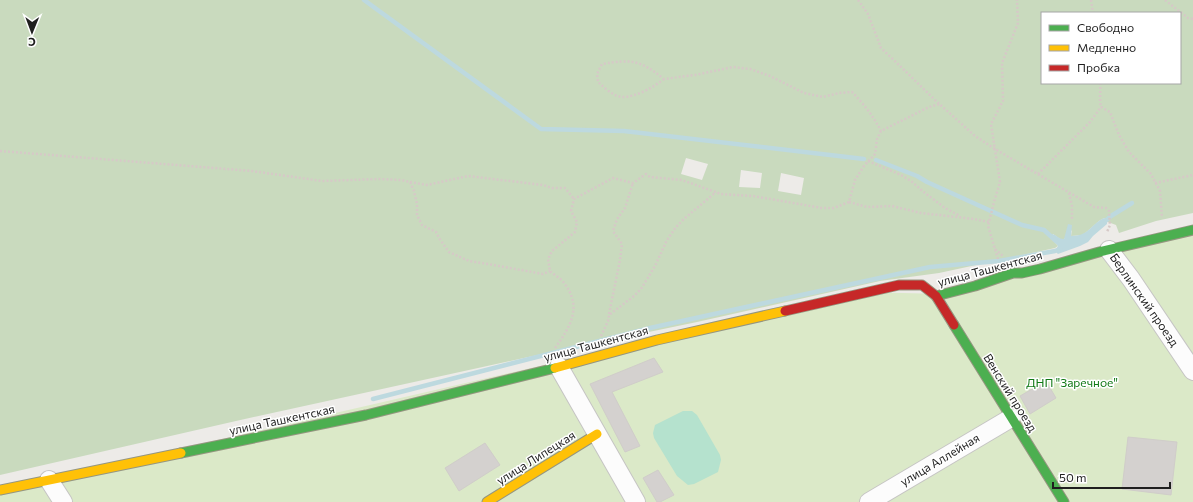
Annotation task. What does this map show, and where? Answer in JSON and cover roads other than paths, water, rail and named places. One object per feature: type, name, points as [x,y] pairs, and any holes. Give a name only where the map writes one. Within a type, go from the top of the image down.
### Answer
[{"type":"street","name":"улица Ташкентская","points":[[0,490],[366,415],[559,367],[657,340],[899,285],[922,285],[936,296],[975,286],[1013,273],[1022,273],[1040,269],[1111,249],[1193,230]]},
{"type":"street","name":"Берлинский проезд","points":[[1111,249],[1193,371]]},
{"type":"street","name":"Венский проезд","points":[[936,296],[1064,502]]},
{"type":"street","points":[[559,367],[636,502]]},
{"type":"street","name":"улица Аллейная","points":[[869,502],[1011,418]]},
{"type":"street","name":"улица Липецкая","points":[[487,502],[597,434]]},
{"type":"street","points":[[49,480],[63,502]]},
{"type":"water","points":[[1104,218],[1107,220],[1107,224],[1088,242],[1058,254],[1055,251],[1058,246],[1051,238],[1051,234],[1064,239],[1068,224],[1072,225],[1071,236],[1077,236],[1086,232]]},
{"type":"waterway","points":[[364,0],[541,129],[624,131],[864,159]]},
{"type":"waterway","points":[[876,160],[917,176],[927,182],[1022,225],[1044,230],[1056,241]]},
{"type":"waterway","points":[[1102,224],[1111,216],[1132,203]]},
{"type":"waterway","points":[[373,399],[650,328],[930,267],[999,261],[1060,249]]},
{"type":"park label","name":"ДНП \"Заречное\"","points":[[1072,383]]}]
